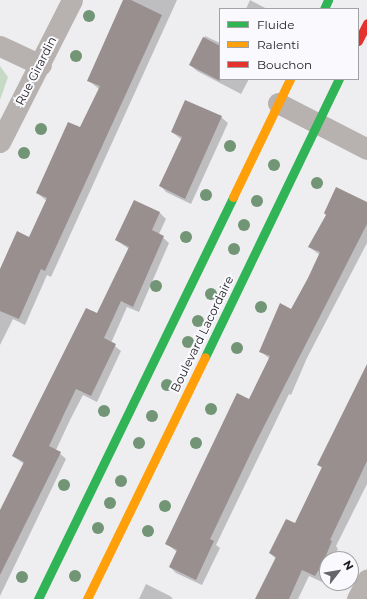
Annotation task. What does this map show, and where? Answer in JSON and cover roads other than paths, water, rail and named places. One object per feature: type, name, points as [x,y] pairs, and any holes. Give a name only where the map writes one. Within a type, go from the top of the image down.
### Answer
[{"type":"main road","points":[[359,39],[367,23]]},
{"type":"main road","points":[[38,599],[290,80]]},
{"type":"main road","name":"Boulevard Lacordaire","points":[[87,599],[339,80]]},
{"type":"street","name":"Rue Girardin","points":[[0,142],[41,64],[72,0]]},
{"type":"street","points":[[0,46],[41,64]]},
{"type":"street","points":[[278,103],[367,149]]},
{"type":"street","points":[[357,599],[367,579]]}]
